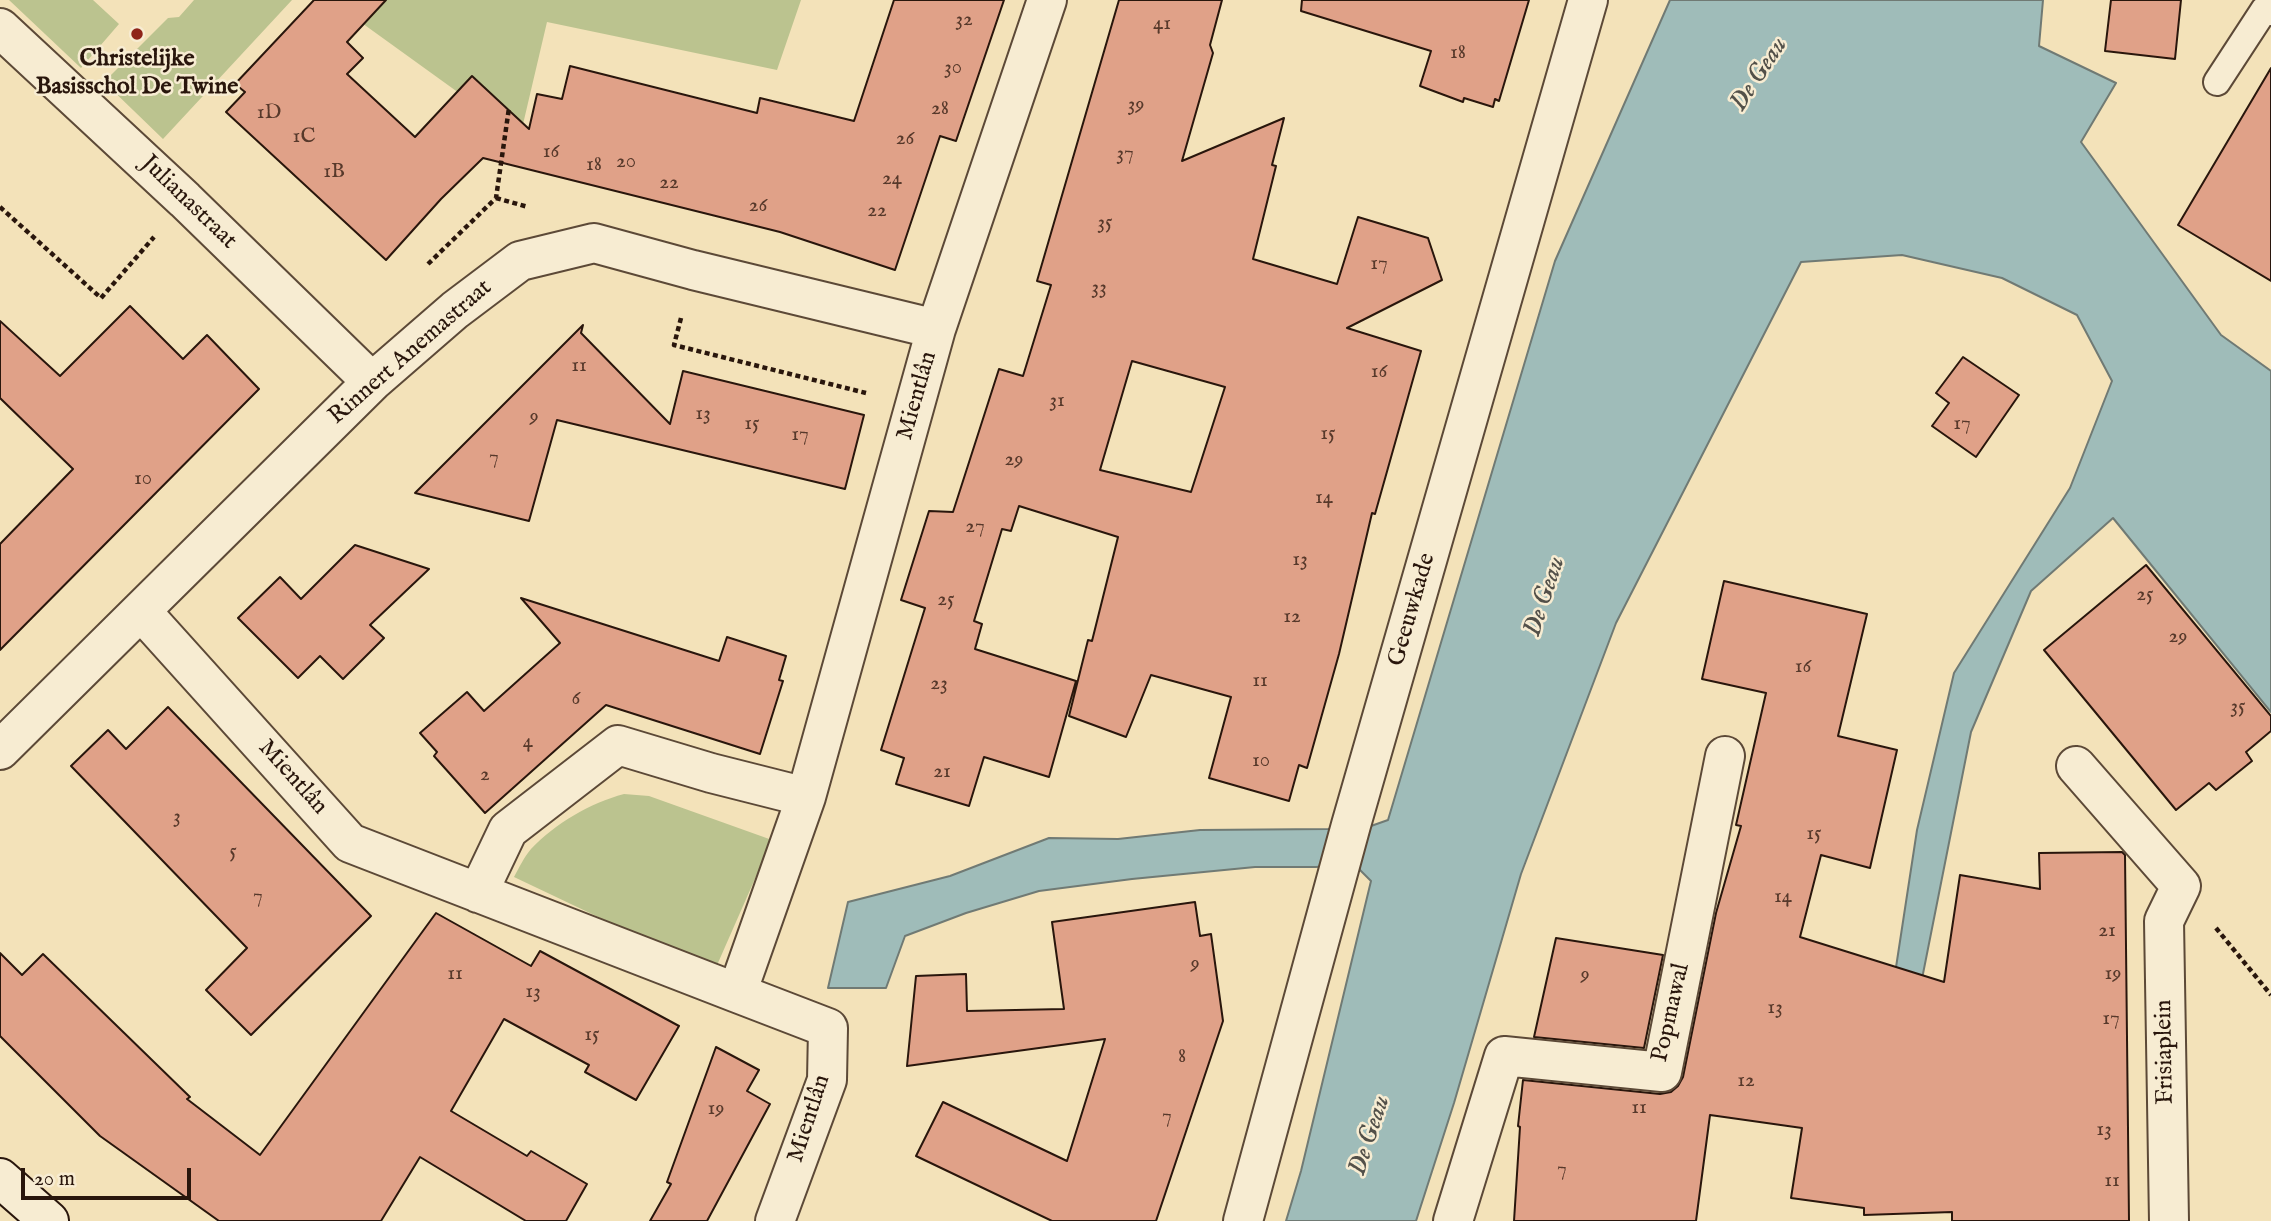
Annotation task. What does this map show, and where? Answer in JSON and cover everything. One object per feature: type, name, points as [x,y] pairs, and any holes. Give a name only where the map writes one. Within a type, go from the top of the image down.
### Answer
[{"type":"street","name":"Mientlân","points":[[737,993],[806,797],[936,329],[1047,0]]},
{"type":"street","name":"Geeuwkade","points":[[1243,1221],[1351,825],[1588,0]]},
{"type":"street","name":"Julianastraat","points":[[0,28],[185,200],[372,382]]},
{"type":"street","name":"Rinnert Anemastraat","points":[[0,750],[372,382],[455,310],[520,261],[594,243],[936,329]]},
{"type":"street","name":"Mientlân","points":[[141,611],[350,843],[828,1028],[827,1080],[775,1221]]},
{"type":"street","points":[[478,893],[508,830],[618,745],[711,773],[806,797]]},
{"type":"street","name":"Popmawal","points":[[1453,1221],[1504,1056],[1662,1072],[1725,756]]},
{"type":"street","points":[[2076,766],[2181,886]]},
{"type":"street","name":"Frisiaplein","points":[[2169,1221],[2164,921],[2181,886]]},
{"type":"street","points":[[0,1178],[49,1221]]},
{"type":"lane","points":[[2217,82],[2264,10],[2271,12]]},
{"type":"path","points":[[428,265],[496,198],[509,108]]},
{"type":"path","points":[[0,207],[101,298],[185,200]]},
{"type":"path","points":[[693,270],[674,345],[915,405]]},
{"type":"path","points":[[2181,886],[2271,995]]},
{"type":"green space","points":[[9,0],[93,0],[119,24],[81,68]]},
{"type":"green space","points":[[194,0],[292,0],[163,139],[104,82],[168,18],[179,17]]},
{"type":"green space","points":[[330,0],[801,0],[777,70],[547,22],[520,137]]},
{"type":"green space","points":[[624,794],[649,796],[772,840],[714,972],[514,877],[528,852],[551,831],[586,809]]},
{"type":"water","name":"De Geau","points":[[1670,0],[2043,0],[2039,46],[2116,83],[2081,142],[2221,335],[2271,371],[2271,712],[2113,518],[2031,591],[1971,732],[1916,1009],[1891,1000],[1917,830],[1954,673],[2070,488],[2112,381],[2077,315],[2002,278],[1902,255],[1801,262],[1616,623],[1521,874],[1454,1103],[1416,1221],[1286,1221],[1301,1171],[1371,881],[1359,869],[1360,863],[1316,867],[1255,867],[1039,891],[966,913],[905,936],[886,988],[828,988],[848,902],[950,876],[1049,838],[1118,839],[1200,830],[1328,829],[1371,826],[1388,820],[1555,261]]},
{"type":"building","points":[[314,0],[386,0],[347,42],[363,58],[347,74],[415,137],[472,76],[529,129],[537,94],[562,99],[570,66],[757,113],[760,98],[854,121],[894,0],[1004,0],[956,141],[940,136],[895,270],[780,232],[483,158],[441,199],[386,260],[226,112],[245,92],[235,84]]},
{"type":"building","points":[[1119,0],[1222,0],[1210,45],[1213,53],[1182,161],[1284,118],[1272,165],[1276,166],[1253,259],[1337,284],[1358,217],[1428,238],[1442,280],[1347,328],[1421,351],[1375,514],[1372,513],[1339,654],[1307,768],[1299,765],[1289,801],[1209,778],[1231,697],[1151,675],[1126,737],[1069,716],[1088,640],[1092,641],[1118,537],[1019,506],[1011,531],[1002,529],[974,621],[982,624],[975,649],[1076,681],[1049,777],[984,757],[969,806],[896,784],[904,758],[881,750],[925,608],[901,600],[929,511],[953,512],[999,369],[1023,376],[1051,285],[1037,281]],"holes":[[[1132,361],[1225,387],[1191,492],[1100,470]]]},
{"type":"building","points":[[1302,0],[1529,0],[1499,101],[1495,99],[1493,107],[1464,98],[1463,102],[1420,86],[1431,51],[1301,11]]},
{"type":"building","points":[[2111,0],[2181,0],[2175,59],[2105,51]]},
{"type":"building","points":[[2271,68],[2271,281],[2178,225]]},
{"type":"building","points":[[130,306],[183,359],[207,335],[259,389],[0,650],[0,544],[73,469],[0,398],[0,321],[60,376]]},
{"type":"building","points":[[583,325],[581,333],[670,424],[683,371],[864,415],[845,489],[557,420],[529,521],[415,493]]},
{"type":"building","points":[[1963,357],[2019,395],[1976,457],[1932,426],[1949,403],[1936,393]]},
{"type":"building","points":[[355,545],[429,569],[370,625],[384,638],[343,679],[320,656],[298,678],[238,618],[280,577],[301,599]]},
{"type":"building","points":[[2146,565],[2271,716],[2271,731],[2246,752],[2252,761],[2216,790],[2209,783],[2176,810],[2044,650]]},
{"type":"building","points":[[1724,581],[1867,614],[1838,736],[1897,750],[1870,868],[1821,855],[1800,937],[1944,982],[1960,875],[2040,889],[2039,853],[2122,852],[2125,855],[2129,1221],[1952,1221],[1952,1212],[1864,1215],[1864,1208],[1791,1198],[1802,1128],[1710,1115],[1696,1221],[1514,1221],[1523,1080],[1660,1094],[1671,1092],[1683,1077],[1716,913],[1741,826],[1736,825],[1766,693],[1702,679]]},
{"type":"building","points":[[521,598],[719,661],[727,637],[786,656],[779,680],[783,681],[760,754],[606,705],[485,813],[434,756],[437,752],[420,733],[467,692],[484,711],[560,643]]},
{"type":"building","points":[[168,707],[371,916],[251,1035],[206,990],[247,948],[71,766],[108,730],[126,749]]},
{"type":"building","points":[[1195,902],[1200,936],[1211,934],[1223,1021],[1156,1221],[1052,1221],[916,1156],[943,1102],[1067,1161],[1105,1039],[907,1066],[916,976],[966,974],[967,1011],[1064,1009],[1052,922]]},
{"type":"building","points":[[436,913],[531,966],[540,951],[679,1026],[636,1100],[585,1072],[589,1065],[504,1019],[451,1111],[527,1156],[531,1151],[587,1184],[566,1221],[526,1221],[420,1157],[381,1221],[219,1221],[100,1136],[0,1036],[0,953],[22,975],[43,954],[190,1097],[187,1099],[260,1155]]},
{"type":"building","points":[[1556,938],[1663,955],[1644,1048],[1534,1037]]},
{"type":"building","points":[[716,1047],[759,1070],[747,1091],[770,1104],[707,1221],[650,1221],[671,1184],[667,1182]]},
{"type":"place","name":"Christelijke Basisschol De Twine","points":[[137,34]]}]
